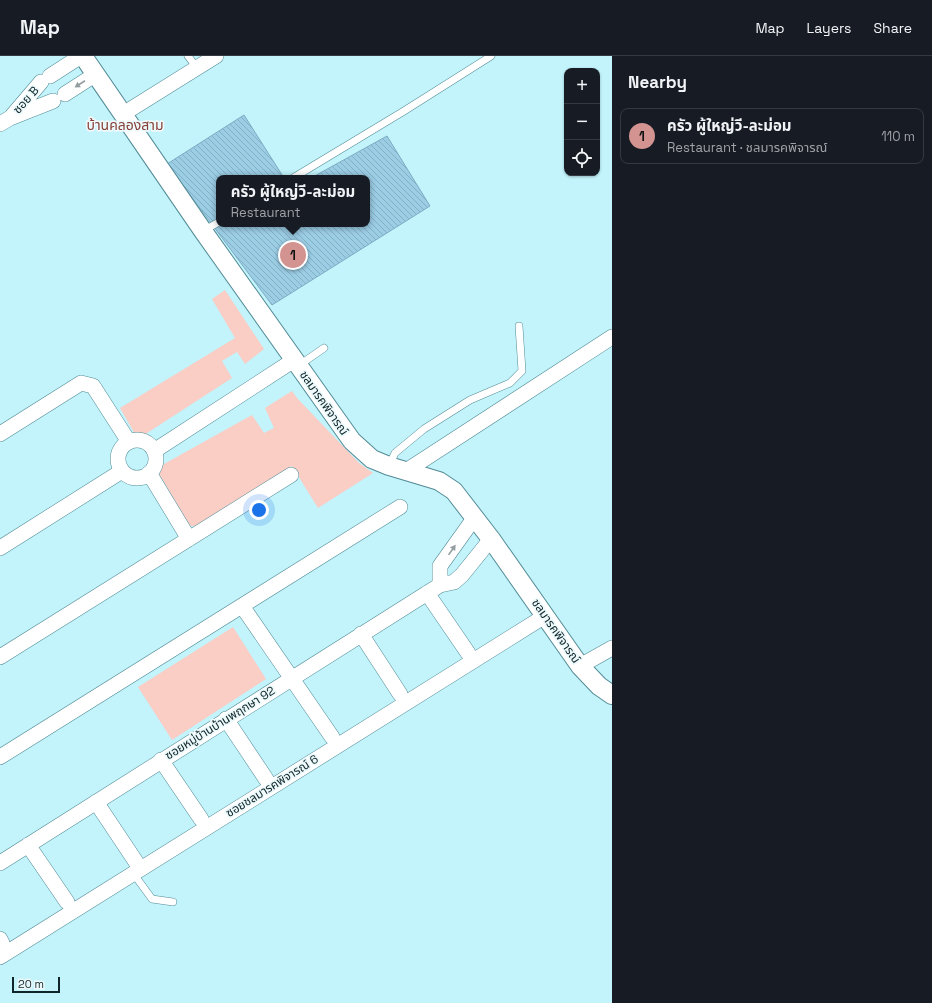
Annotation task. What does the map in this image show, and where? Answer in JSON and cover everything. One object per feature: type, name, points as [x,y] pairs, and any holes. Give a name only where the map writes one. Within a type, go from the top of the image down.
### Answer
[{"type":"street","name":"ชลมารคพิจารณ์","points":[[82,56],[352,442],[372,459],[397,469],[439,481],[454,492],[491,539],[580,666],[599,686],[612,695]]},
{"type":"street","name":"ซอย B","points":[[5,121],[46,79],[82,56]]},
{"type":"street","points":[[123,114],[192,62],[216,56]]},
{"type":"street","name":"ซอย B","points":[[5,121],[59,98],[96,74]]},
{"type":"street","points":[[397,469],[612,337]]},
{"type":"street","points":[[154,451],[296,363]]},
{"type":"street","points":[[0,434],[81,383],[93,386],[129,442]]},
{"type":"street","points":[[139,440],[145,442],[154,451],[156,457],[156,463],[153,469],[149,473],[138,478],[132,478],[122,471],[118,460],[119,453],[122,448],[129,442],[139,440]]},
{"type":"street","points":[[0,548],[122,471]]},
{"type":"street","points":[[149,473],[189,539]]},
{"type":"street","points":[[0,656],[291,475]]},
{"type":"street","points":[[0,757],[400,507]]},
{"type":"street","points":[[440,585],[440,566],[475,517]]},
{"type":"street","name":"ซอยหมู่บ้านบ้านพฤกษา 92","points":[[0,863],[427,593],[440,585],[454,582],[462,575],[491,539]]},
{"type":"street","points":[[427,593],[468,653]]},
{"type":"street","points":[[242,606],[332,737]]},
{"type":"street","name":"ซอยชลมารคพิจารณ์ 6","points":[[1,946],[135,867],[545,616]]},
{"type":"street","points":[[361,634],[400,694]]},
{"type":"street","points":[[580,666],[612,648]]},
{"type":"street","points":[[226,719],[266,780]]},
{"type":"street","points":[[161,760],[202,819]]},
{"type":"street","points":[[96,802],[135,867]]},
{"type":"street","points":[[28,845],[67,902]]},
{"type":"lane","points":[[298,175],[491,56]]},
{"type":"lane","points":[[203,231],[216,224]]},
{"type":"lane","points":[[397,469],[395,453],[424,429],[470,400],[510,383],[517,377],[522,371],[519,326]]},
{"type":"lane","points":[[296,363],[324,348]]},
{"type":"lane","points":[[135,867],[152,899],[173,902]]},
{"type":"shaded area","points":[[225,290],[264,349],[245,364],[237,352],[222,361],[232,378],[144,435],[135,434],[120,408],[235,338],[212,299]]},
{"type":"shaded area","points":[[292,391],[359,463],[373,473],[318,508],[292,466],[200,526],[190,526],[158,472],[164,464],[252,415],[264,433],[274,428],[265,408]]},
{"type":"shaded area","points":[[233,627],[266,679],[172,740],[138,687]]},
{"type":"building","points":[[244,115],[282,175],[216,175],[216,227],[370,227],[370,175],[316,175],[387,136],[430,206],[272,305],[167,164]]},
{"type":"place","name":"ครัว ผู้ใหญ่วี-ละม่อม","points":[[293,255]]},
{"type":"district","name":"บ้านคลองสาม","points":[[125,125]]}]
